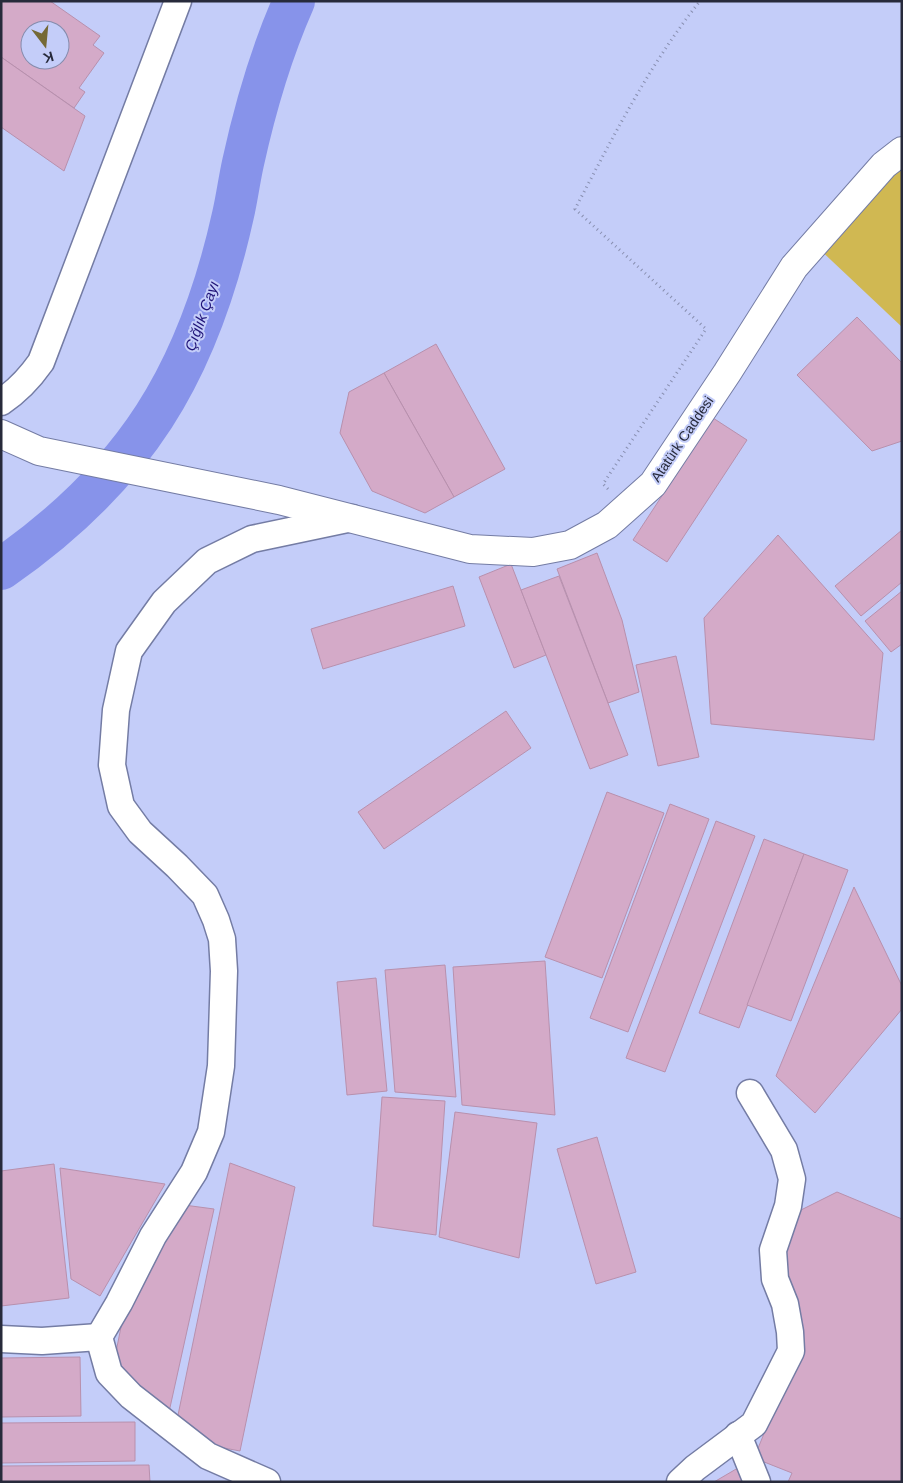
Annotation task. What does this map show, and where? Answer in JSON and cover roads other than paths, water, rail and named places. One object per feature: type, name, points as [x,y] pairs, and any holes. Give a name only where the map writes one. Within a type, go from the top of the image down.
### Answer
[{"type":"street","points":[[1,402],[15,393],[29,379],[41,362],[178,1]]},
{"type":"street","name":"Atatürk Caddesi","points":[[1,434],[38,451],[279,500],[470,549],[533,552],[570,545],[607,526],[653,484],[794,267],[884,165],[902,151]]},
{"type":"street","points":[[267,1482],[208,1456],[131,1396],[109,1373],[99,1337],[119,1303],[153,1236],[194,1172],[211,1132],[221,1066],[224,971],[222,939],[205,895],[140,832],[121,806],[112,765],[116,710],[129,651],[164,602],[208,561],[252,539],[352,518]]},
{"type":"street","points":[[680,1482],[754,1424],[791,1352],[785,1304],[775,1279],[773,1250],[788,1206],[792,1179],[784,1150],[750,1093]]},
{"type":"street","points":[[1,1339],[42,1341],[99,1337]]},
{"type":"street","points":[[738,1435],[757,1482]]},
{"type":"waterway","name":"Çığlık Çayı","points":[[1,569],[48,534],[89,497],[124,458],[154,416],[180,372],[201,324],[218,272],[233,215],[258,101],[278,41],[294,1]]}]
